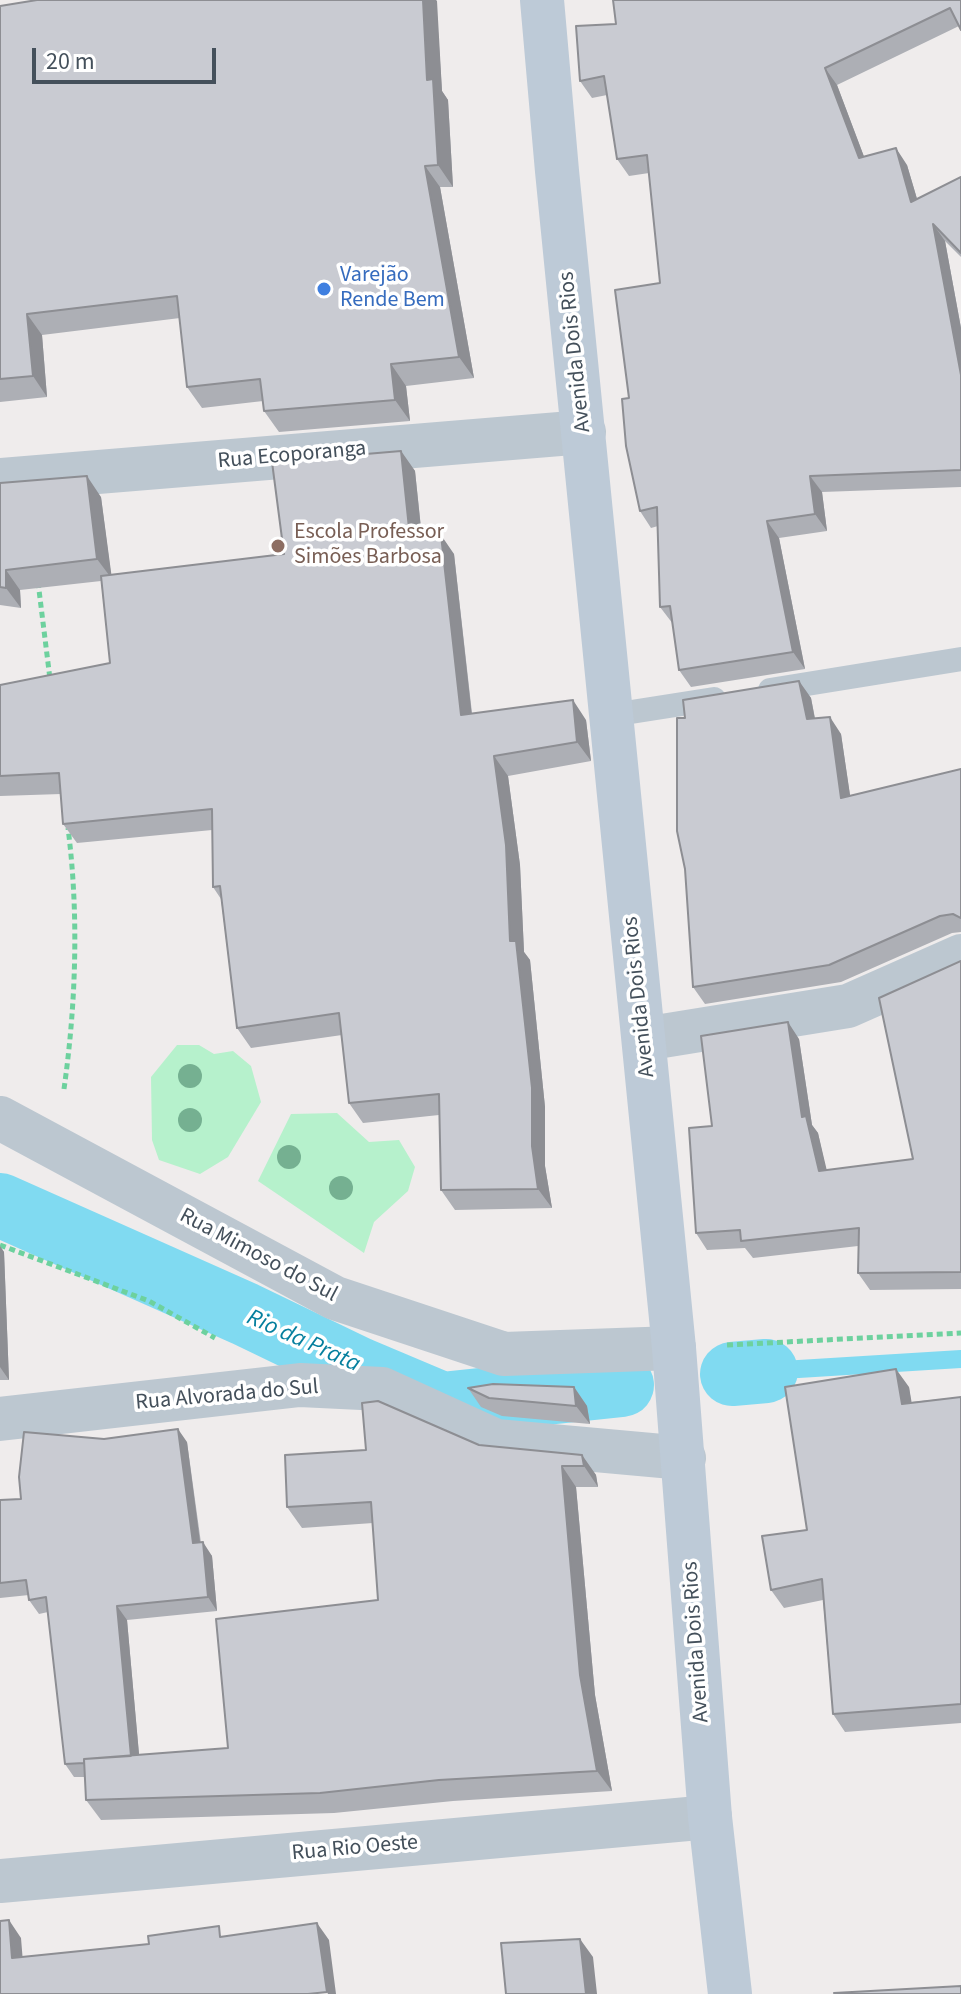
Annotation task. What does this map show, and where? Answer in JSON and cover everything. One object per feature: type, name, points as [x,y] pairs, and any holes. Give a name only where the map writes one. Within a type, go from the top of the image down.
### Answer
[{"type":"main road","name":"Avenida Dois Rios","points":[[542,0],[674,1348],[710,1817],[730,1994]]},
{"type":"street","name":"Rua Ecoporanga","points":[[0,480],[584,432]]},
{"type":"street","points":[[644,1039],[848,1006],[961,956]]},
{"type":"street","name":"Rua Mimoso do Sul","points":[[0,1118],[335,1298],[504,1354],[674,1348]]},
{"type":"street","name":"Rua Alvorada do Sul","points":[[0,1419],[300,1385],[382,1389],[496,1441],[684,1458]]},
{"type":"street","name":"Rua Rio Oeste","points":[[0,1881],[710,1817]]},
{"type":"lane","points":[[612,715],[961,659]]},
{"type":"path","points":[[37,573],[50,683]]},
{"type":"path","points":[[56,1148],[72,1033],[74,874],[68,826]]},
{"type":"path","points":[[0,1245],[149,1301],[218,1339]]},
{"type":"path","points":[[674,1348],[961,1333]]},
{"type":"green space","points":[[177,1045],[199,1045],[214,1054],[233,1051],[251,1066],[261,1102],[228,1157],[200,1174],[159,1160],[152,1140],[151,1077]]},
{"type":"green space","points":[[337,1113],[369,1142],[399,1140],[415,1167],[408,1191],[374,1222],[364,1253],[258,1181],[291,1114]]},
{"type":"building","points":[[37,0],[423,0],[427,80],[433,79],[438,165],[425,166],[459,357],[391,364],[395,400],[264,411],[260,379],[187,387],[177,296],[27,314],[33,376],[0,379],[0,6]]},
{"type":"building","points":[[613,0],[961,0],[961,30],[950,8],[825,68],[859,158],[896,148],[911,202],[961,177],[961,253],[933,224],[961,375],[961,470],[810,476],[815,514],[767,521],[793,652],[679,670],[670,606],[660,607],[657,507],[640,511],[626,446],[622,399],[629,398],[615,290],[660,283],[647,155],[617,159],[604,76],[580,81],[576,26],[616,24]]},
{"type":"building","points":[[401,451],[410,538],[441,535],[461,715],[573,700],[577,742],[494,756],[506,845],[510,941],[516,941],[532,1088],[532,1146],[538,1189],[441,1190],[439,1094],[349,1103],[339,1013],[237,1028],[220,886],[213,887],[212,809],[63,824],[59,773],[0,776],[0,685],[110,663],[101,576],[284,554],[272,462]]},
{"type":"building","points":[[87,476],[97,559],[6,570],[6,588],[0,587],[0,483]]},
{"type":"building","points":[[799,681],[807,719],[830,717],[841,798],[961,769],[961,918],[953,914],[940,916],[829,965],[693,987],[685,869],[677,831],[677,718],[685,718],[683,700]]},
{"type":"building","points":[[961,961],[961,1272],[858,1273],[859,1228],[741,1241],[740,1230],[696,1233],[689,1128],[712,1126],[701,1036],[788,1022],[802,1117],[806,1116],[819,1171],[913,1159],[879,998]]},
{"type":"building","points":[[896,1369],[902,1404],[961,1397],[961,1704],[833,1714],[822,1579],[771,1590],[762,1536],[807,1530],[785,1387]]},
{"type":"building","points":[[493,1384],[574,1387],[576,1406],[489,1398],[468,1388]]},
{"type":"building","points":[[378,1401],[479,1445],[582,1455],[584,1466],[562,1466],[580,1675],[597,1771],[439,1780],[320,1793],[86,1800],[84,1759],[228,1748],[216,1619],[378,1600],[371,1502],[287,1507],[285,1455],[366,1450],[362,1403]]},
{"type":"building","points":[[178,1429],[193,1543],[203,1542],[208,1597],[117,1606],[131,1756],[84,1759],[84,1763],[65,1764],[46,1597],[29,1600],[26,1580],[0,1583],[0,1500],[21,1499],[19,1477],[24,1432],[104,1439]]},
{"type":"building","points":[[9,1920],[12,1958],[149,1944],[148,1936],[219,1926],[220,1937],[317,1923],[327,1992],[0,1994],[0,1921]]},
{"type":"building","points":[[580,1939],[586,1994],[506,1994],[501,1943]]},
{"type":"building","points":[[961,1986],[961,1994],[834,1993]]},
{"type":"waterway","name":"Rio da Prata","points":[[0,1205],[442,1404],[622,1385]]},
{"type":"waterway","name":"Rio da Prata","points":[[766,1371],[961,1359]]},
{"type":"waterway","name":"Rio da Prata","points":[[732,1374],[766,1371]]},
{"type":"place","name":"Varejão Rende Bem","points":[[324,289]]},
{"type":"place","name":"Escola Professor Simões Barbosa","points":[[278,546]]}]
